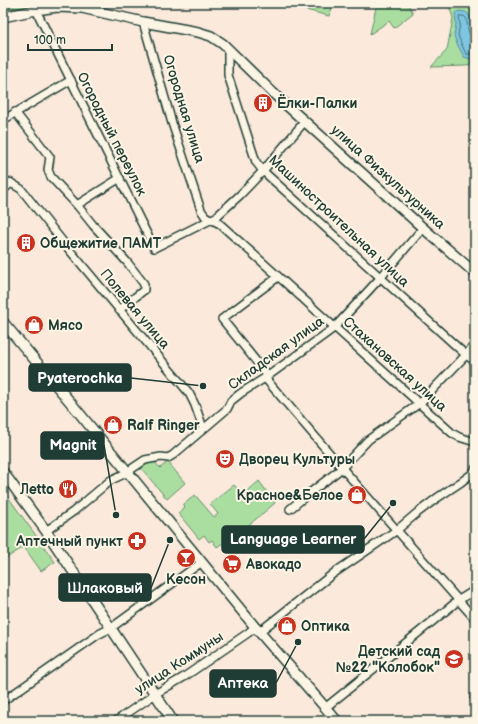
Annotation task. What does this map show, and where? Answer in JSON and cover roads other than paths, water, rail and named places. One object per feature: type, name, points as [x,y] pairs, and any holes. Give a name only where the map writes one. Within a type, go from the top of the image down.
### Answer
[{"type":"street","points":[[3,18],[36,10],[57,7],[82,8],[143,22]]},
{"type":"street","name":"Огородный переулок","points":[[36,10],[154,248],[212,220]]},
{"type":"street","name":"улица Физкультурника","points":[[143,22],[198,32],[217,39],[273,93],[475,273]]},
{"type":"street","name":"Огородная улица","points":[[143,22],[172,123],[198,202],[205,216],[212,220]]},
{"type":"street","name":"Машиностроительная улица","points":[[228,49],[228,75],[256,162],[466,355],[475,361]]},
{"type":"street","points":[[3,120],[71,80]]},
{"type":"street","points":[[15,112],[50,157],[48,170],[51,177],[78,205],[93,225],[128,262],[144,284],[144,290],[119,310]]},
{"type":"street","points":[[212,220],[240,195],[305,121]]},
{"type":"street","points":[[78,205],[120,178]]},
{"type":"street","name":"Полевая улица","points":[[3,180],[21,189],[67,247],[189,393],[203,428]]},
{"type":"street","points":[[3,190],[11,183]]},
{"type":"street","name":"Стахановская улица","points":[[212,220],[220,224],[452,433],[475,442]]},
{"type":"street","name":"Складская улица","points":[[46,531],[74,511],[111,480],[128,472],[145,460],[161,457],[168,458],[173,455],[227,409],[231,402],[241,393],[266,377],[334,328],[381,277],[423,228]]},
{"type":"street","points":[[278,276],[222,319],[266,377],[342,468],[475,619]]},
{"type":"street","points":[[3,322],[257,629],[337,721]]},
{"type":"street","points":[[290,509],[302,498],[342,468],[368,440],[420,404],[475,344]]},
{"type":"street","name":"улица Коммуны","points":[[116,721],[248,633],[257,629],[397,530],[427,505],[461,482],[475,469]]},
{"type":"street","points":[[3,472],[46,531],[173,721]]},
{"type":"street","points":[[3,701],[99,634],[111,628],[202,562]]},
{"type":"street","points":[[325,708],[459,600],[475,590]]},
{"type":"water","points":[[459,11],[466,12],[470,16],[475,44],[475,57],[471,59],[464,57],[454,36],[456,23],[455,13]]},
{"type":"place","name":"Ёлки-Палки","points":[[263,103]]},
{"type":"place","name":"Общежитие ПАМТ","points":[[26,243]]},
{"type":"place","name":"Мясо","points":[[34,325]]},
{"type":"place","name":"Pyaterochka","points":[[203,386]]},
{"type":"place","name":"Ralf Ringer","points":[[113,425]]},
{"type":"place","name":"Дворец Культуры","points":[[225,459]]},
{"type":"place","name":"Леtto","points":[[68,489]]},
{"type":"place","name":"Красное&Белое","points":[[357,495]]},
{"type":"place","name":"Language Learner","points":[[393,503]]},
{"type":"place","name":"Magnit","points":[[116,515]]},
{"type":"place","name":"Шлаковый","points":[[170,540]]},
{"type":"place","name":"Аптечный пункт","points":[[137,541]]},
{"type":"place","name":"Кесон","points":[[186,558]]},
{"type":"place","name":"Авокадо","points":[[232,564]]},
{"type":"place","name":"Оптика","points":[[287,626]]},
{"type":"place","name":"Аптека","points":[[298,642]]},
{"type":"place","name":"Детский сад №22 \"Колобок\"","points":[[454,659]]}]
